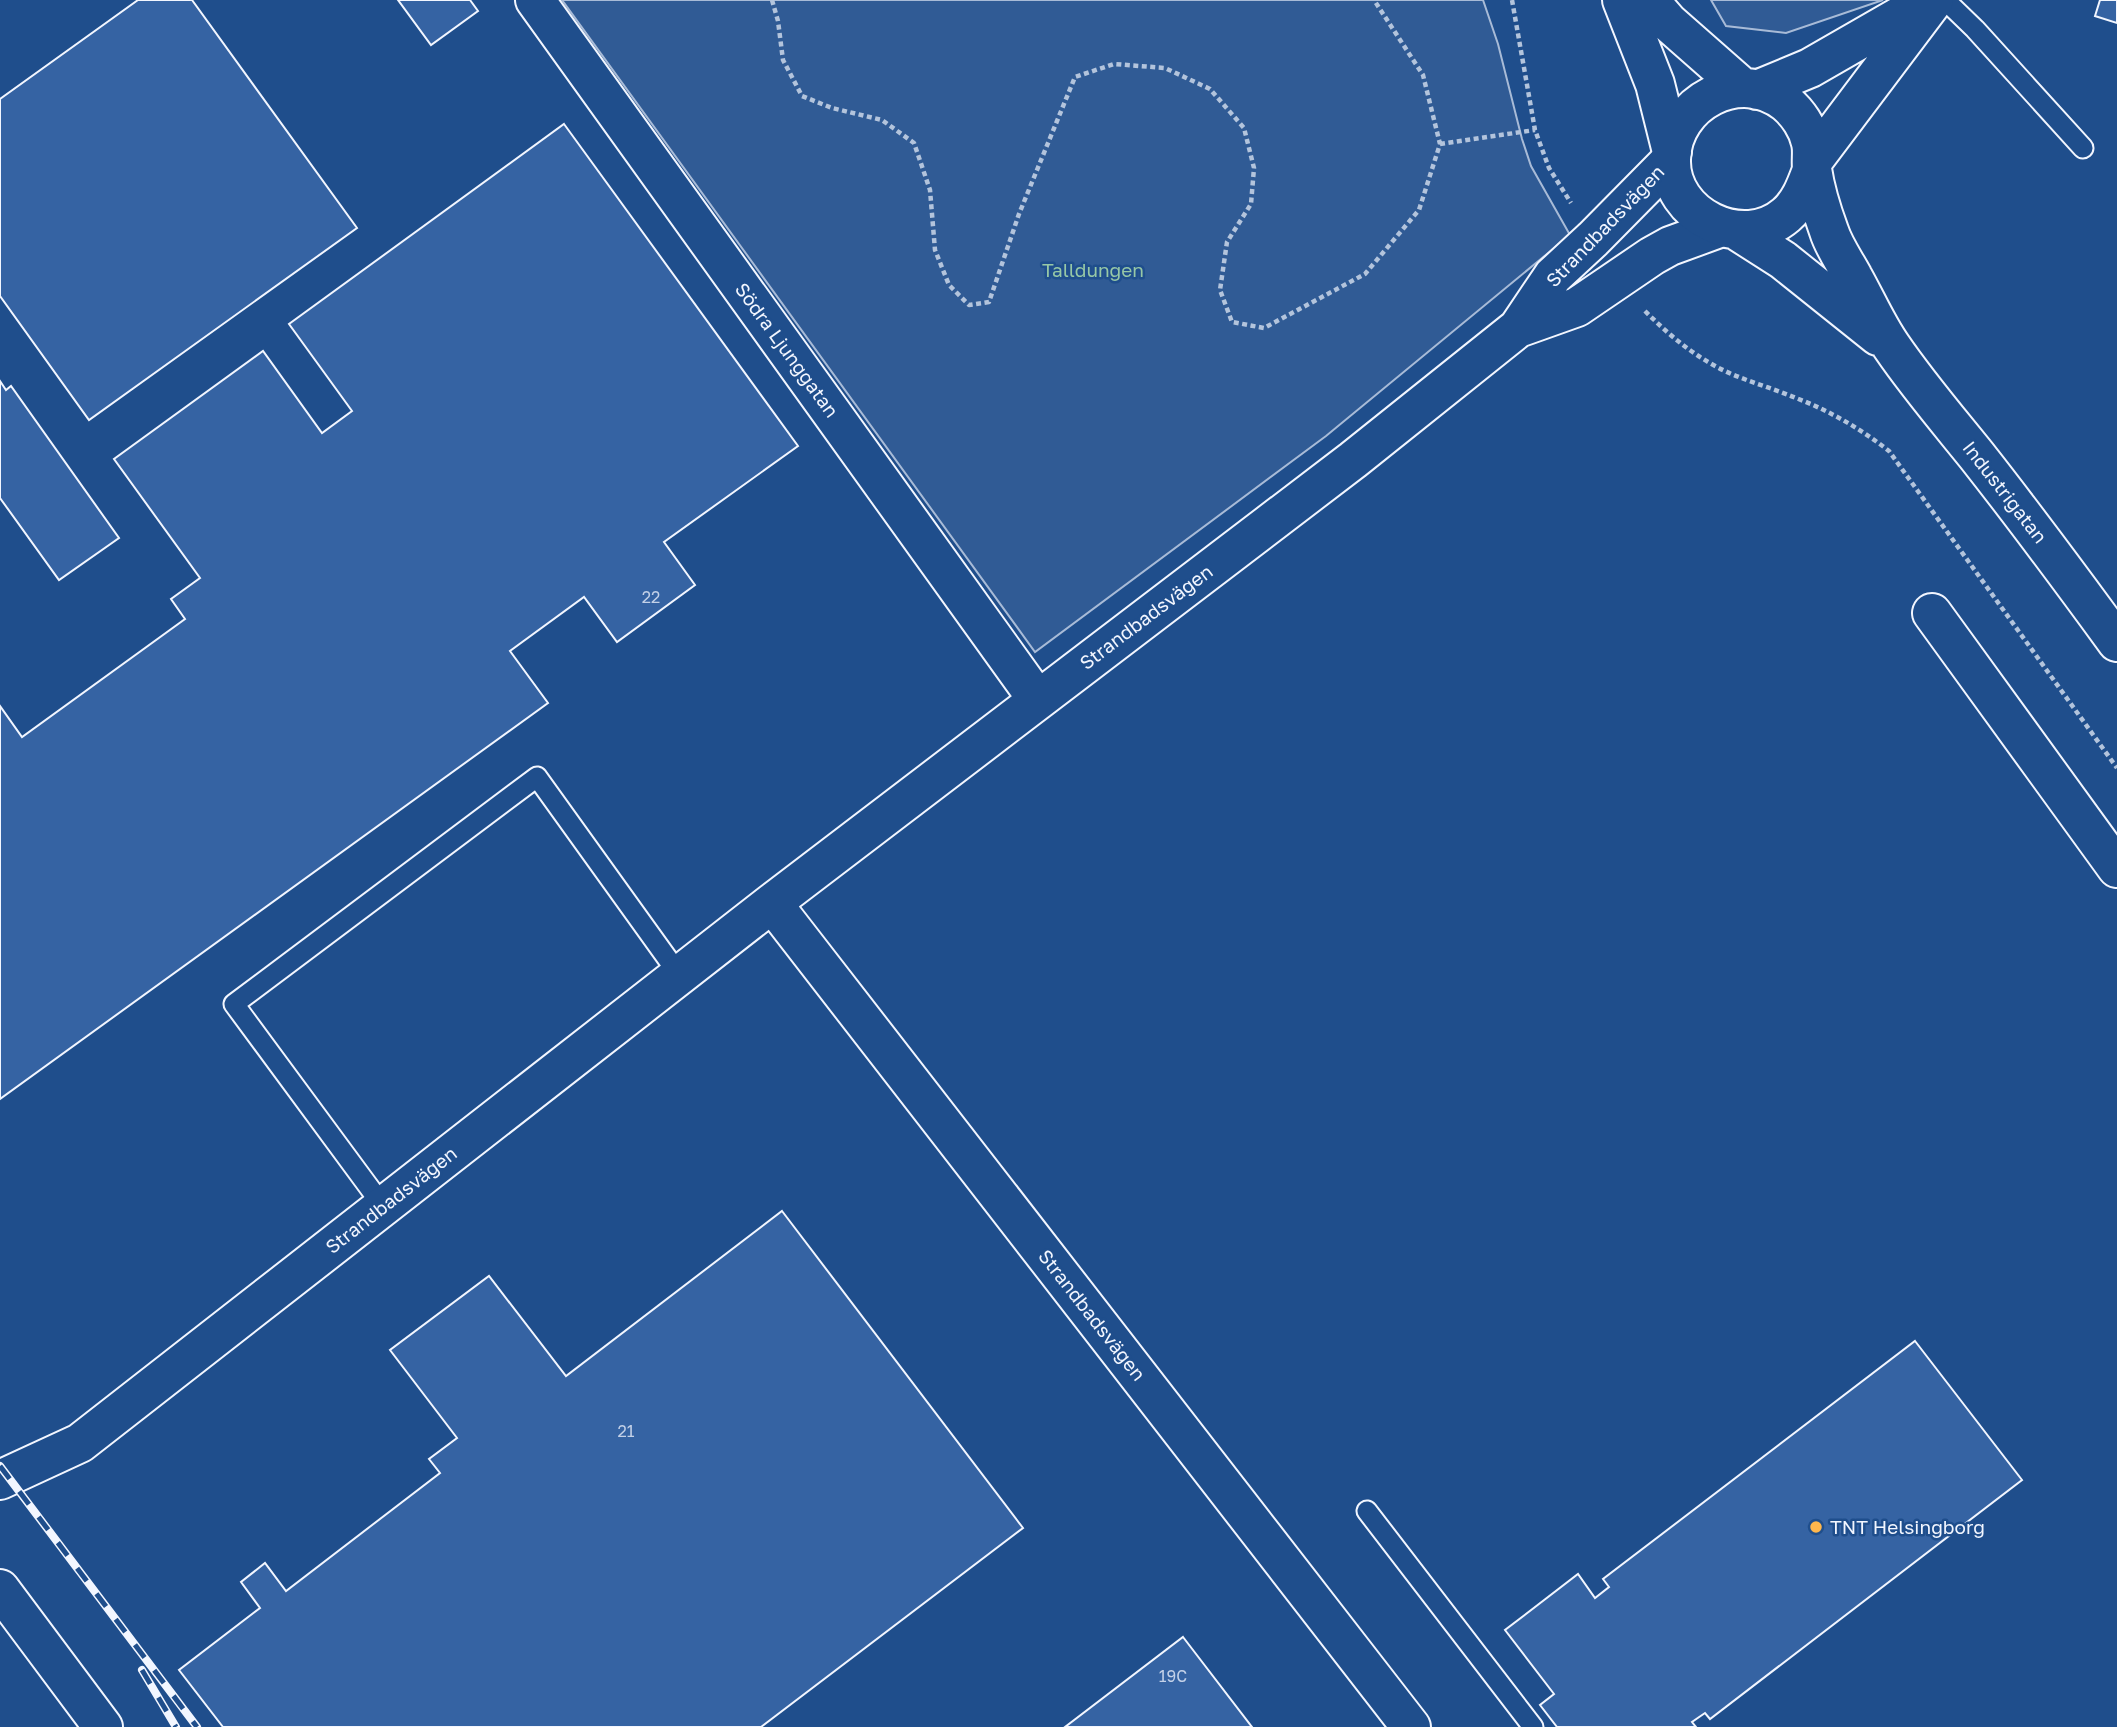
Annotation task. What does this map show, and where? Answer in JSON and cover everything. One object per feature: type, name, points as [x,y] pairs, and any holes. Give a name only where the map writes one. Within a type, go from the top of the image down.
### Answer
[{"type":"street","name":"Södra Ljunggatan","points":[[535,0],[1038,700]]},
{"type":"street","points":[[1622,0],[1655,84],[1671,156]]},
{"type":"street","points":[[1649,0],[1668,22],[1750,89],[1766,92],[1785,103],[1801,118],[1811,143],[1812,166]]},
{"type":"street","name":"Strandbadsvägen","points":[[1729,229],[1702,218],[1686,202],[1675,183],[1671,156],[1674,137],[1685,116],[1701,100],[1721,91],[1750,89],[1810,68],[1928,0]]},
{"type":"street","name":"Strandbadsvägen","points":[[1518,328],[1577,307],[1670,246],[1729,229],[1766,226],[1786,215],[1803,195],[1812,166],[1934,0]]},
{"type":"street","name":"Strandbadsvägen","points":[[0,1480],[80,1443],[772,903],[1342,468],[1518,328],[1553,276],[1593,239],[1671,156]]},
{"type":"street","name":"Industrigatan","points":[[1812,166],[1829,232],[1890,346],[2050,550],[2117,642]]},
{"type":"street","name":"Industrigatan","points":[[1729,229],[1783,260],[1890,346]]},
{"type":"street","points":[[1932,613],[2117,868]]},
{"type":"street","name":"Strandbadsvägen","points":[[772,903],[1411,1727]]},
{"type":"street","points":[[0,1590],[103,1727]]},
{"type":"lane","points":[[1945,0],[1975,29],[2083,148]]},
{"type":"lane","points":[[383,1206],[234,1004],[537,777],[680,976]]},
{"type":"lane","points":[[1367,1511],[1533,1727]]},
{"type":"path","points":[[772,0],[778,21],[783,60],[802,96],[832,108],[882,120],[914,143],[930,190],[935,250],[949,285],[969,305],[989,302],[1019,214],[1075,77],[1114,64],[1165,68],[1210,89],[1244,128],[1254,169],[1251,204],[1227,243],[1220,290],[1232,322],[1264,328],[1365,274],[1419,210],[1440,144],[1423,75],[1374,0]]},
{"type":"path","points":[[1512,0],[1535,130],[1549,168],[1593,239]]},
{"type":"path","points":[[1440,144],[1535,130]]},
{"type":"path","points":[[1620,279],[1640,305],[1674,340],[1718,368],[1800,399],[1836,416],[1869,435],[1889,451],[2117,768]]},
{"type":"shaded area","name":"Talldungen","points":[[562,0],[1483,0],[1498,44],[1531,166],[1570,235],[1326,436],[1035,652]]},
{"type":"shaded area","points":[[1711,0],[1883,0],[1786,33],[1726,26]]},
{"type":"building","points":[[138,0],[192,0],[357,228],[89,420],[0,296],[0,99]]},
{"type":"building","points":[[398,0],[470,0],[478,11],[431,45]]},
{"type":"building","points":[[2100,0],[2117,0],[2117,23],[2095,16]]},
{"type":"building","points":[[564,124],[798,446],[664,542],[695,585],[617,642],[584,597],[510,651],[548,703],[0,1099],[0,706],[22,737],[185,619],[171,599],[200,578],[114,459],[263,351],[322,433],[352,411],[289,324]]},
{"type":"building","points":[[0,381],[6,390],[11,386],[119,538],[59,580],[0,498]]},
{"type":"building","points":[[782,1211],[1023,1528],[761,1727],[223,1727],[179,1670],[260,1608],[241,1582],[265,1563],[286,1591],[440,1473],[429,1459],[457,1438],[390,1350],[489,1276],[566,1376]]},
{"type":"building","name":"TNT Helsingborg","points":[[1915,1341],[2022,1480],[1710,1719],[1705,1713],[1692,1722],[1696,1727],[1557,1727],[1540,1705],[1554,1694],[1505,1630],[1578,1574],[1595,1598],[1609,1587],[1603,1579]]},
{"type":"building","points":[[1183,1637],[1252,1727],[1065,1727]]},
{"type":"railway","points":[[0,1466],[197,1727]]},
{"type":"railway","points":[[142,1670],[176,1727]]},
{"type":"place","name":"TNT Helsingborg","points":[[1816,1527]]}]
